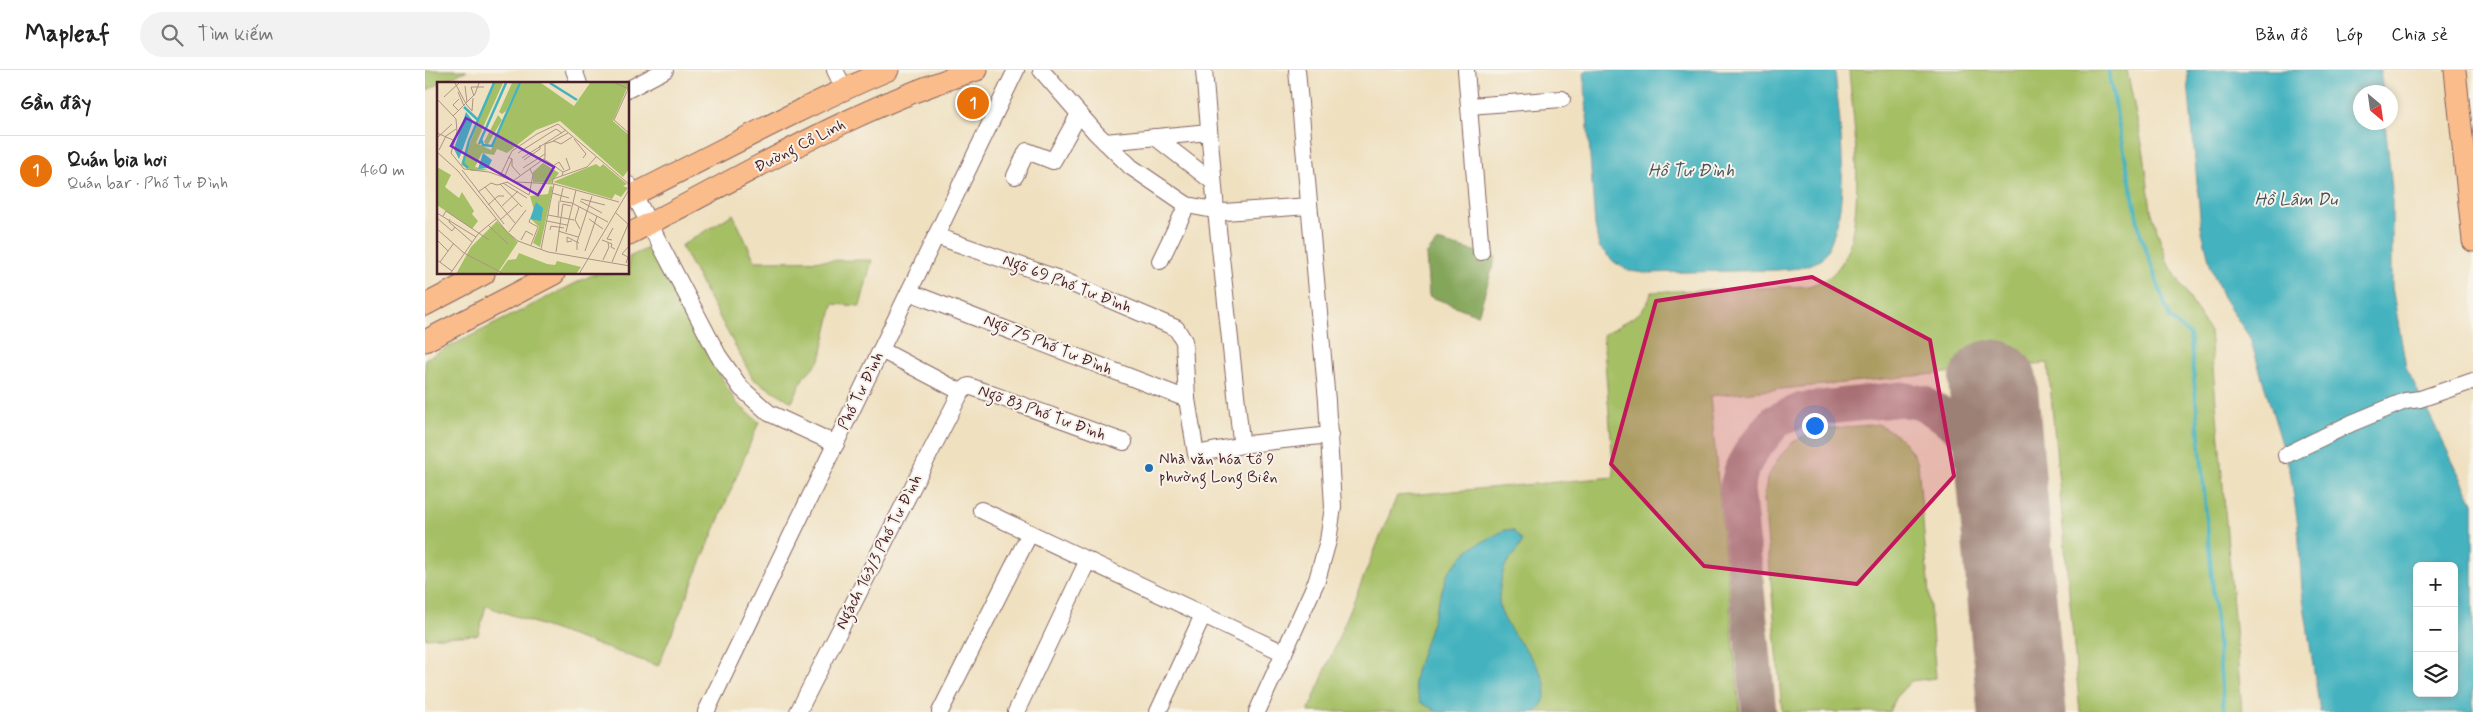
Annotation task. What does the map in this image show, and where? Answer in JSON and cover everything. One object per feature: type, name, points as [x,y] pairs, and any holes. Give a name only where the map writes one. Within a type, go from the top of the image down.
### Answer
[{"type":"main road","name":"Đường Cổ Linh","points":[[630,192],[839,79],[888,70]]},
{"type":"main road","name":"Đường Cổ Linh","points":[[630,234],[870,110],[939,81],[977,70]]},
{"type":"main road","points":[[2455,70],[2473,241]]},
{"type":"main road","points":[[425,305],[482,275]]},
{"type":"main road","points":[[425,341],[553,275]]},
{"type":"street","points":[[573,70],[578,82]]},
{"type":"street","points":[[630,88],[665,70]]},
{"type":"street","name":"Phố Tư Đình","points":[[706,712],[1016,70]]},
{"type":"street","points":[[1041,70],[1079,114],[1131,167],[1187,205],[1216,211],[1233,212],[1309,206]]},
{"type":"street","points":[[1204,70],[1213,182],[1241,440],[1248,444]]},
{"type":"street","points":[[1257,712],[1317,580],[1328,541],[1333,506],[1330,435],[1297,70]]},
{"type":"street","points":[[1466,70],[1481,252]]},
{"type":"street","points":[[1469,106],[1561,99]]},
{"type":"street","points":[[1015,176],[1027,151],[1053,161],[1079,114]]},
{"type":"street","points":[[1105,142],[1209,132]]},
{"type":"street","points":[[1155,137],[1213,182]]},
{"type":"street","points":[[630,192],[649,224],[718,355],[741,388],[769,412],[835,444]]},
{"type":"street","points":[[1160,261],[1187,205]]},
{"type":"street","name":"Ngõ 69 Phố Tư Đình","points":[[936,236],[1065,281],[1166,323],[1181,334],[1184,347],[1187,399]]},
{"type":"street","name":"Ngõ 75 Phố Tư Đình","points":[[909,292],[1187,399]]},
{"type":"street","points":[[881,350],[961,392]]},
{"type":"street","points":[[2286,456],[2352,422],[2405,401],[2420,399],[2473,381]]},
{"type":"street","name":"Ngõ 83 Phố Tư Đình","points":[[961,392],[969,386],[1124,442]]},
{"type":"street","name":"Ngách 163/3 Phố Tư Đình","points":[[798,712],[961,392]]},
{"type":"street","points":[[1187,399],[1196,454],[1248,444],[1330,435]]},
{"type":"street","points":[[981,510],[1284,653]]},
{"type":"street","points":[[940,712],[1030,533]]},
{"type":"street","points":[[1016,712],[1088,560]]},
{"type":"street","points":[[1158,712],[1203,615]]},
{"type":"highlighted area","points":[[1812,277],[1930,340],[1954,476],[1857,584],[1704,566],[1611,464],[1656,301]]},
{"type":"green space","points":[[425,70],[467,70],[443,82],[437,82],[437,85],[425,91]]},
{"type":"green space","points":[[1849,70],[2127,70],[2144,154],[2151,210],[2167,261],[2210,332],[2242,712],[2080,712],[2048,363],[1710,396],[1740,712],[1308,712],[1397,496],[1614,477],[1603,335],[1625,323],[1639,312],[1645,306],[1651,292],[1809,286],[1825,280],[1833,274],[1845,256],[1852,233],[1856,206],[1856,147]]},
{"type":"green space","points":[[733,214],[755,261],[872,260],[860,306],[833,304],[820,360],[803,378],[792,402],[753,379],[681,246]]},
{"type":"green space","points":[[1437,241],[1496,257],[1478,315],[1429,296],[1426,255]]},
{"type":"green space","points":[[648,248],[736,403],[759,422],[658,666],[486,606],[478,635],[425,638],[425,359],[592,275],[630,275],[630,257]]},
{"type":"green space","points":[[1878,424],[1902,440],[1918,463],[1936,678],[1911,681],[1895,698],[1889,712],[1782,712],[1764,499],[1767,478],[1780,456],[1793,442],[1815,430]]},
{"type":"water","name":"Hồ Tư Đình","points":[[1588,70],[1835,70],[1841,142],[1841,194],[1838,218],[1832,241],[1821,260],[1800,268],[1778,270],[1644,273],[1630,271],[1614,262],[1599,247],[1595,226],[1584,72]]},
{"type":"water","name":"Hồ Lâm Du","points":[[2187,70],[2380,70],[2382,85],[2353,85],[2353,130],[2386,130],[2392,189],[2392,287],[2406,367],[2473,503],[2473,712],[2320,712],[2302,591],[2298,526],[2290,470],[2250,338],[2223,297],[2211,268],[2201,227]]},
{"type":"water","points":[[1505,530],[1513,530],[1522,541],[1518,550],[1505,566],[1502,575],[1499,600],[1502,614],[1510,629],[1540,671],[1545,685],[1545,699],[1536,712],[1438,712],[1420,702],[1414,683],[1416,671],[1448,572],[1469,549]]},
{"type":"waterway","points":[[2108,70],[2140,233],[2170,319],[2190,335],[2224,712]]},
{"type":"taxiway","points":[[1759,712],[1737,487],[1742,468],[1752,450],[1776,421],[1802,410],[1901,399],[1922,403],[1941,414],[1967,434],[1981,451],[2003,494]]},
{"type":"runway","points":[[1993,384],[2022,712]]},
{"type":"place","name":"Quán bia hơi","points":[[973,103]]},
{"type":"place","name":"Nhà văn hóa tổ 9 phường Long Biên","points":[[1149,468]]}]
